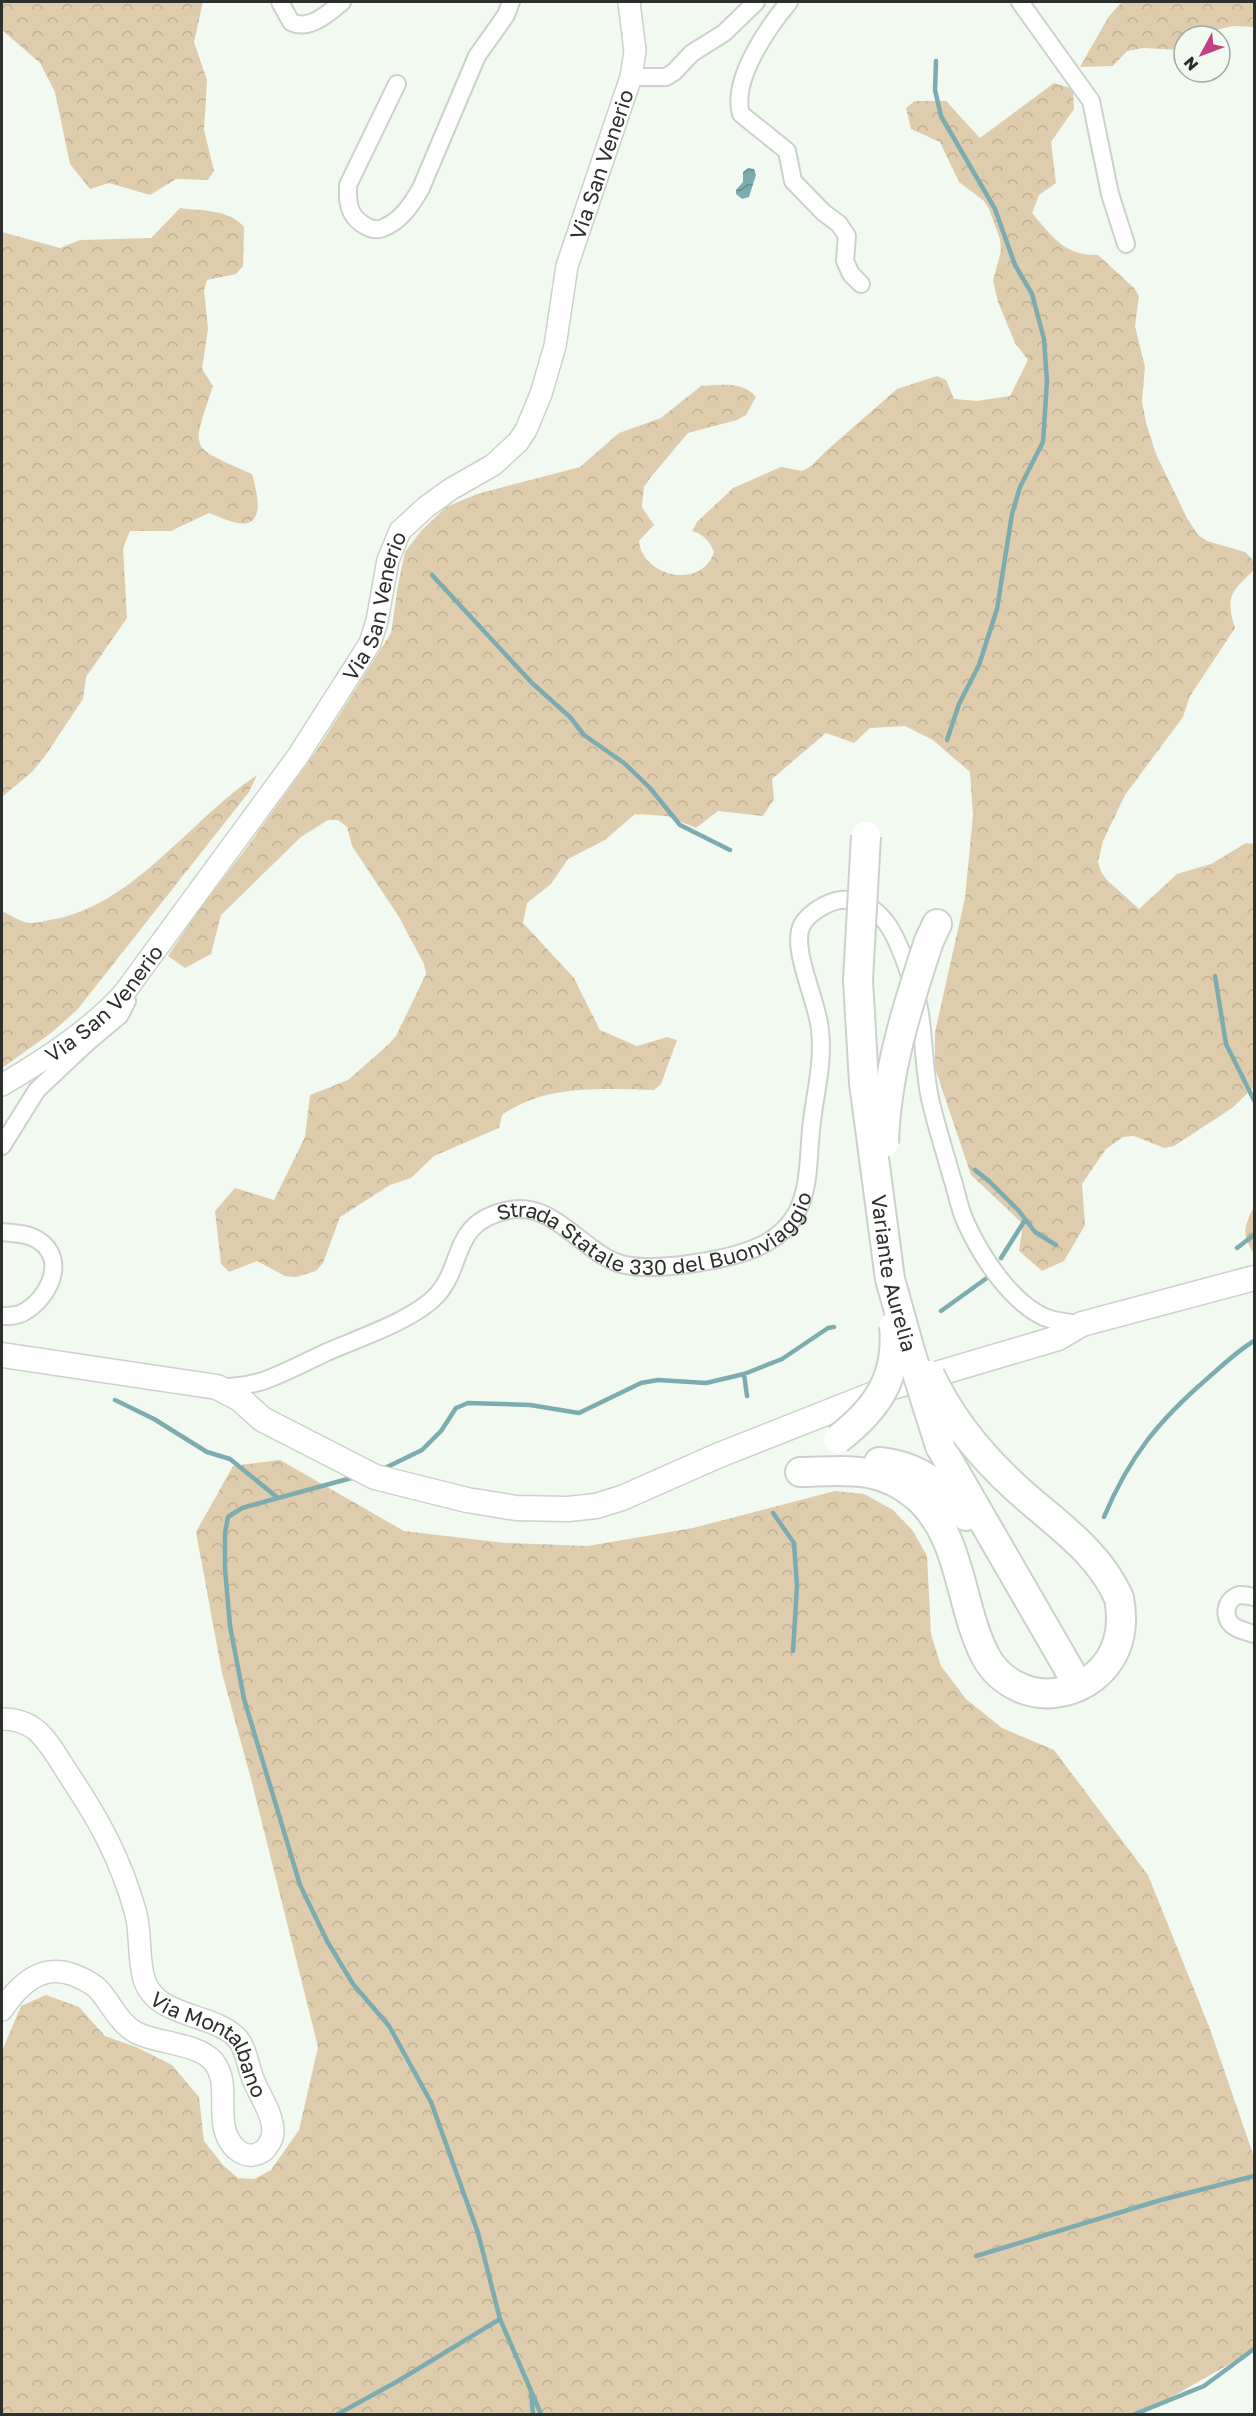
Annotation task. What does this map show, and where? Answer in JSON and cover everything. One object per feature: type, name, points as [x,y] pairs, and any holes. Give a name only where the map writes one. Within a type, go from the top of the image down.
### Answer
[{"type":"highway","name":"Variante Aurelia","points":[[866,836],[858,980],[864,1083],[890,1279],[910,1354],[940,1446],[1070,1671]]},
{"type":"highway","points":[[881,1208],[884,1130],[892,1067],[909,1002],[933,932]]},
{"type":"highway","points":[[800,1472],[860,1422],[876,1403],[893,1364],[896,1340],[890,1279]]},
{"type":"highway","points":[[800,1472],[858,1470],[871,1473],[896,1482],[928,1508],[944,1533],[987,1659],[1003,1677],[1035,1693],[1057,1693],[1078,1687],[1097,1675],[1105,1666],[1117,1645],[1122,1622],[1119,1598],[1107,1575],[1090,1553],[1015,1487],[983,1455],[961,1428],[935,1388],[914,1342],[890,1279]]},
{"type":"highway","points":[[800,1472],[856,1460],[890,1463],[916,1472],[945,1491],[1006,1562]]},
{"type":"main road","name":"Strada Statale 330 del Buonviaggio","points":[[2,1355],[217,1387],[240,1399],[262,1419],[375,1477],[467,1500],[516,1508],[568,1509],[596,1506],[622,1498],[717,1456],[889,1388],[1058,1338],[1082,1324],[1254,1278]]},
{"type":"street","points":[[280,2],[291,22],[304,25],[324,17],[342,2]]},
{"type":"street","points":[[397,84],[348,185],[351,212],[362,224],[375,230],[382,229],[396,220],[410,208],[416,198],[477,56],[506,15],[511,2]]},
{"type":"street","name":"Via San Venerio","points":[[2,1085],[72,1038],[124,993],[298,756],[370,643],[377,621],[388,560],[400,531],[434,501],[493,465],[518,442],[526,430],[541,394],[555,346],[567,266],[631,77],[635,51],[628,2]]},
{"type":"street","points":[[631,77],[666,77],[692,53],[724,33],[756,2]]},
{"type":"street","points":[[789,2],[765,36],[748,67],[739,95],[739,107],[741,114],[787,151],[793,182],[823,212],[839,224],[847,236],[845,261],[851,274],[861,284]]},
{"type":"street","points":[[1020,2],[1091,101],[1110,194],[1126,244]]},
{"type":"street","name":"Strada Statale 330 del Buonviaggio","points":[[217,1387],[262,1381],[411,1315],[437,1295],[442,1288],[459,1246],[467,1234],[480,1222],[511,1209],[530,1210],[551,1217],[591,1248],[616,1262],[635,1267],[650,1268],[718,1258],[741,1253],[774,1239],[794,1218],[807,1185],[811,1127],[822,1066],[816,1004],[798,945],[802,924],[819,907],[846,899],[869,906],[885,921],[897,939],[918,1002],[924,1064],[931,1104],[965,1222],[996,1274],[1022,1303],[1043,1316],[1059,1322],[1082,1324]]},
{"type":"street","points":[[2,1146],[37,1090],[88,1041],[120,1015],[127,1001],[124,993]]},
{"type":"street","points":[[2,1232],[37,1239],[51,1255],[54,1272],[49,1289],[32,1307],[24,1313],[2,1316]]},
{"type":"street","points":[[1254,1597],[1235,1597],[1226,1610],[1228,1621],[1232,1625],[1254,1634]]},
{"type":"street","name":"Via Montalbano","points":[[2,1719],[18,1720],[27,1724],[45,1739],[102,1824],[126,1880],[136,1917],[144,1978],[150,1991],[163,2004],[201,2019],[236,2037],[241,2043],[251,2075],[269,2112],[272,2123],[271,2140],[261,2152],[245,2155],[240,2153],[231,2144],[225,2131],[222,2118],[222,2082],[219,2070],[212,2060],[202,2053],[134,2031],[123,2022],[98,1989],[88,1981],[61,1971],[44,1972],[25,1984],[2,2010]]},
{"type":"green space","points":[[2,2],[203,2],[194,42],[207,80],[204,130],[214,171],[208,180],[176,179],[150,195],[109,183],[90,189],[70,164],[55,92],[40,63],[2,30]]},
{"type":"green space","points":[[1122,2],[1254,2],[1254,27],[1232,26],[1232,24],[1172,24],[1172,50],[1143,48],[1127,51],[1113,66],[1080,67],[1109,16]]},
{"type":"green space","points":[[1054,83],[1073,89],[1074,109],[1051,142],[1056,183],[1039,195],[1032,213],[1053,237],[1067,248],[1076,252],[1098,255],[1134,288],[1139,296],[1135,326],[1145,367],[1142,401],[1156,454],[1187,518],[1198,535],[1207,541],[1245,552],[1253,560],[1254,570],[1232,595],[1231,609],[1235,628],[1190,696],[1183,717],[1125,795],[1103,841],[1098,862],[1107,880],[1139,909],[1177,874],[1211,864],[1246,843],[1254,844],[1254,1087],[1232,1108],[1174,1146],[1164,1148],[1134,1136],[1123,1137],[1106,1149],[1082,1184],[1085,1225],[1064,1261],[1042,1271],[1019,1251],[1023,1224],[971,1175],[935,1068],[935,1032],[965,898],[973,815],[970,772],[933,740],[905,726],[870,728],[854,743],[826,733],[772,779],[774,799],[763,816],[718,811],[696,828],[667,816],[635,814],[605,840],[568,859],[551,884],[527,903],[523,923],[574,978],[600,1030],[637,1046],[667,1037],[677,1040],[661,1084],[654,1090],[575,1090],[537,1098],[519,1105],[502,1115],[499,1128],[434,1156],[411,1178],[390,1185],[340,1217],[323,1263],[316,1271],[296,1277],[285,1276],[257,1261],[229,1272],[221,1264],[215,1211],[235,1188],[274,1200],[305,1137],[310,1095],[348,1080],[389,1044],[396,1036],[426,974],[424,964],[399,917],[352,846],[347,827],[338,820],[328,820],[301,837],[221,915],[211,954],[185,968],[168,956],[195,915],[319,747],[391,633],[405,552],[421,531],[446,507],[477,494],[580,467],[619,433],[661,418],[701,386],[738,386],[745,388],[756,397],[746,415],[737,420],[688,433],[644,487],[642,507],[654,525],[639,541],[643,553],[650,563],[661,570],[685,575],[697,572],[707,564],[714,552],[706,538],[692,531],[697,522],[733,488],[781,467],[802,471],[811,466],[897,389],[937,376],[946,380],[954,399],[977,401],[1010,396],[1028,360],[1015,343],[998,302],[993,281],[1001,251],[1000,239],[984,201],[959,182],[940,142],[911,129],[906,108],[915,101],[946,101],[980,138]]},
{"type":"green space","points":[[180,208],[223,214],[238,221],[244,227],[243,266],[236,274],[207,280],[204,290],[208,329],[202,369],[213,386],[199,436],[200,444],[206,451],[252,474],[258,506],[256,514],[253,520],[247,523],[233,522],[209,513],[171,531],[130,531],[123,548],[127,618],[86,677],[83,699],[45,756],[32,772],[2,797],[2,232],[60,248],[80,240],[151,238]]},
{"type":"green space","points":[[257,775],[249,792],[77,1010],[51,1033],[2,1068],[2,911],[24,922],[36,923],[79,912],[107,898],[159,860],[232,793]]},
{"type":"green space","points":[[1254,1206],[1254,1254],[1245,1230]]},
{"type":"green space","points":[[280,1460],[404,1531],[505,1543],[588,1546],[693,1528],[835,1491],[864,1494],[893,1510],[913,1531],[927,1556],[931,1634],[941,1666],[966,1699],[1002,1728],[1054,1750],[1148,1875],[1210,2029],[1254,2157],[1254,2350],[1142,2414],[2,2414],[2,2051],[21,2006],[46,1995],[79,2007],[105,2036],[136,2047],[172,2065],[199,2097],[204,2141],[223,2165],[238,2178],[254,2179],[271,2170],[299,2130],[318,2047],[222,1673],[196,1532],[233,1466]]},
{"type":"water","points":[[748,168],[754,169],[756,175],[749,197],[742,199],[736,194],[736,190],[743,182],[743,172]]},
{"type":"waterway","points":[[936,61],[935,90],[941,116],[995,209],[1015,265],[1032,294],[1044,339],[1047,381],[1043,442],[1020,487],[1012,514],[997,609],[979,665],[959,704],[947,740]]},
{"type":"waterway","points":[[432,575],[532,683],[570,717],[584,735],[624,763],[650,788],[680,825],[730,850]]},
{"type":"waterway","points":[[1215,976],[1226,1044],[1254,1100]]},
{"type":"waterway","points":[[975,1170],[1019,1211],[1035,1232],[1056,1245]]},
{"type":"waterway","points":[[1001,1258],[1025,1220]]},
{"type":"waterway","points":[[1237,1248],[1254,1235]]},
{"type":"waterway","points":[[941,1311],[991,1275]]},
{"type":"waterway","points":[[383,1469],[422,1450],[441,1431],[456,1408],[468,1403],[530,1405],[579,1413],[641,1383],[658,1380],[706,1383],[744,1374],[782,1359],[828,1328],[834,1327]]},
{"type":"waterway","points":[[1104,1517],[1124,1476],[1160,1425],[1230,1358],[1254,1341]]},
{"type":"waterway","points":[[744,1374],[747,1396]]},
{"type":"waterway","points":[[115,1400],[154,1419],[207,1452],[230,1459],[278,1498]]},
{"type":"waterway","points":[[355,1477],[242,1508],[228,1517],[225,1533],[225,1569],[230,1626],[244,1699],[300,1885],[327,1941],[353,1984],[389,2026],[431,2102],[478,2233],[500,2319],[541,2414]]},
{"type":"waterway","points":[[773,1513],[794,1543],[797,1586],[793,1651]]},
{"type":"waterway","points":[[976,2256],[1161,2200],[1254,2176]]},
{"type":"waterway","points":[[338,2414],[398,2381],[500,2319]]},
{"type":"waterway","points":[[1135,2414],[1204,2386],[1254,2349]]},
{"type":"waterway","points":[[531,2393],[533,2414]]}]
